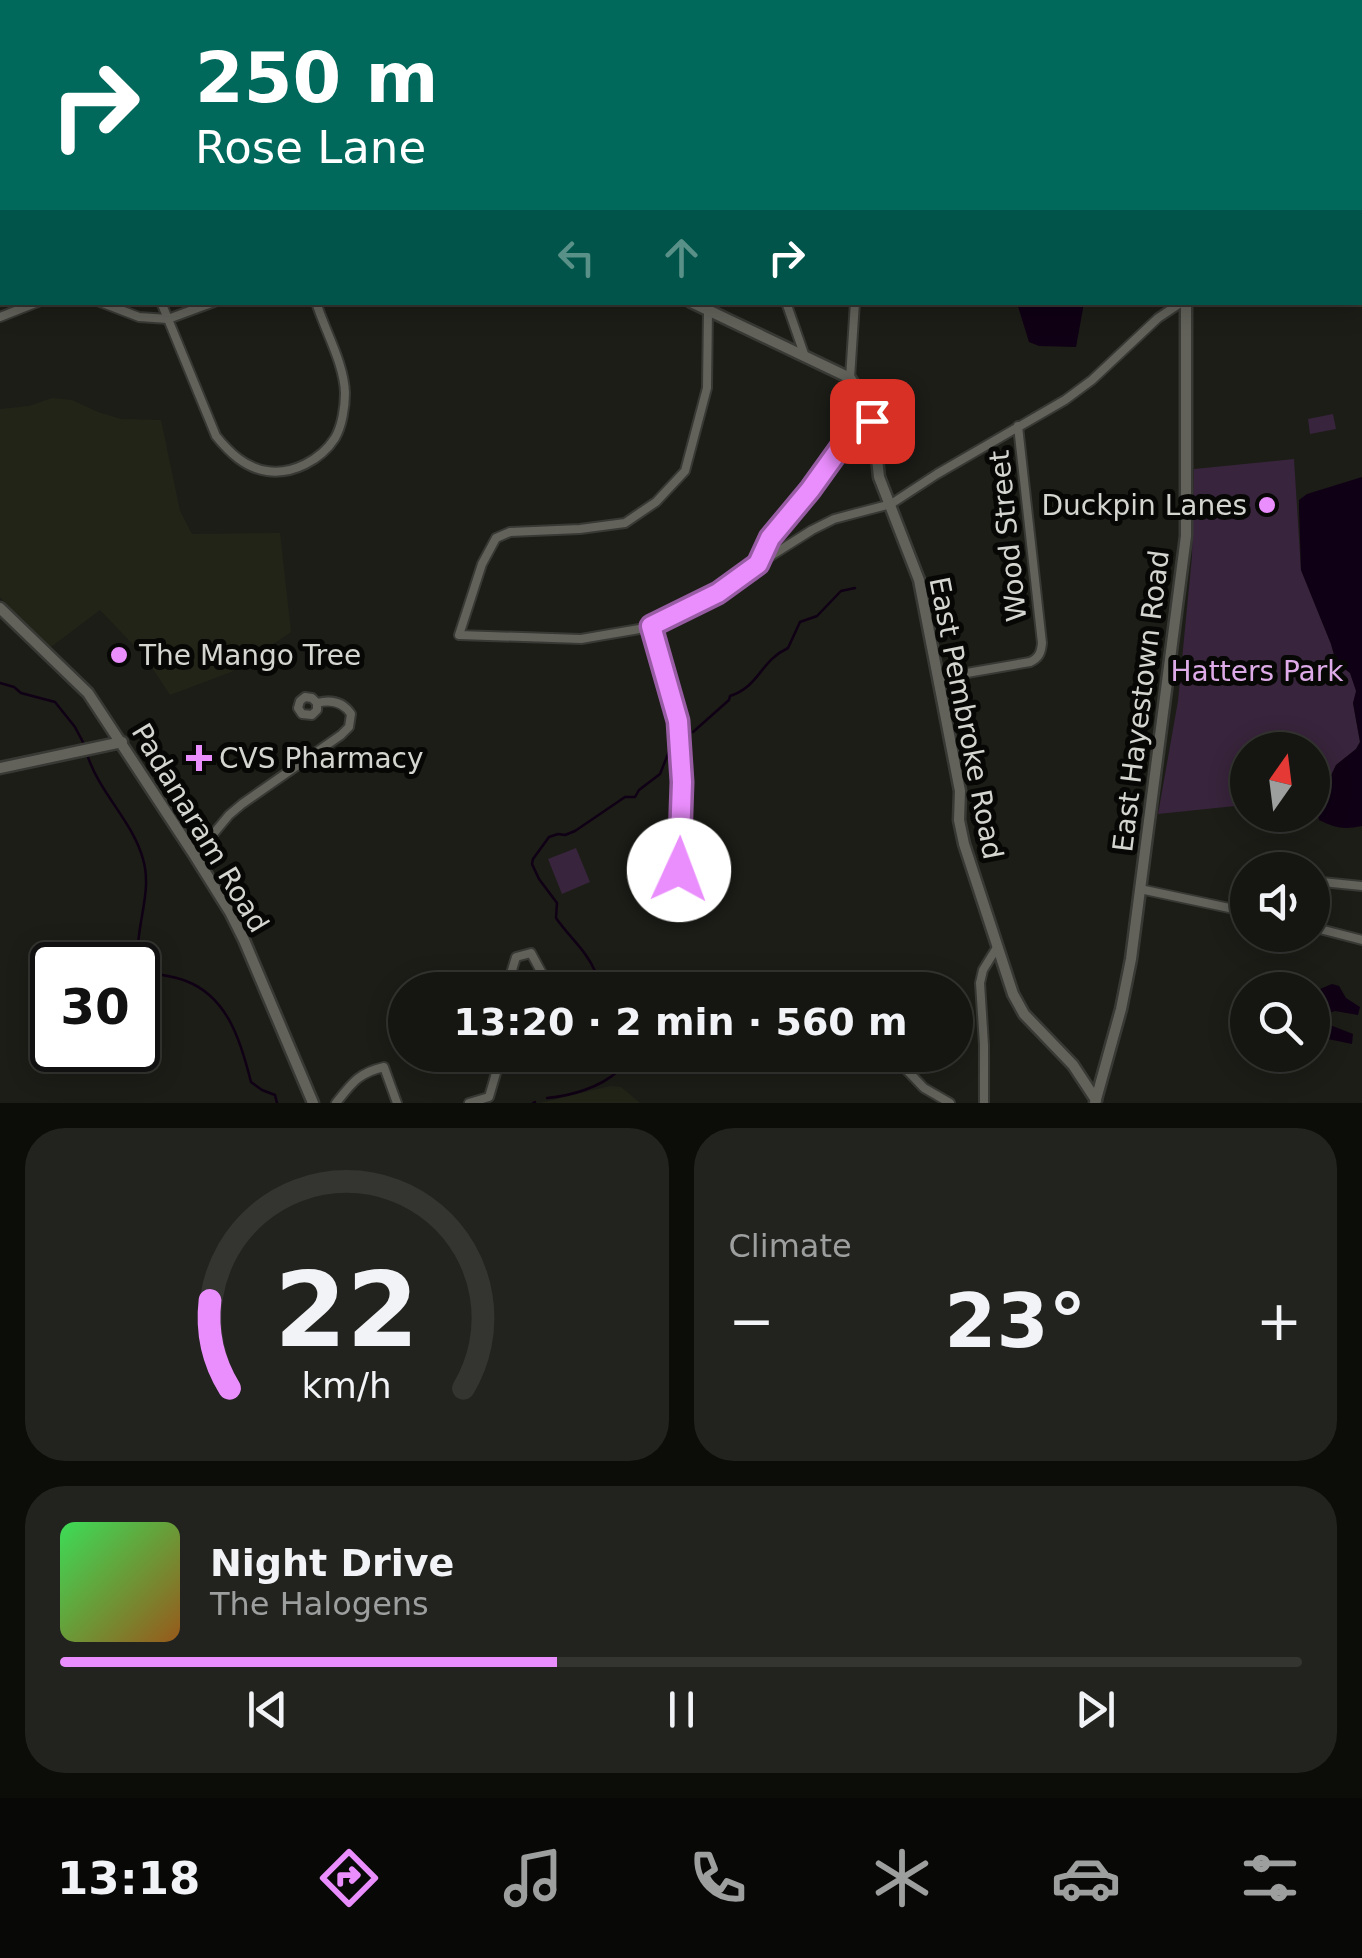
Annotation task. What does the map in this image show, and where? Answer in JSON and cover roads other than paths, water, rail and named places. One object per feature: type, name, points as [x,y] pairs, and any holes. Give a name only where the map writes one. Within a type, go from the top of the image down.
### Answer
[{"type":"street","points":[[0,317],[30,305]]},
{"type":"street","points":[[108,305],[139,317],[168,319],[206,305]]},
{"type":"street","points":[[162,305],[216,436],[230,453],[267,471],[291,470],[316,458],[336,438],[345,388],[317,305]]},
{"type":"street","points":[[787,305],[804,354]]},
{"type":"street","points":[[856,305],[850,378],[712,309],[706,388],[685,471],[656,502],[625,523],[510,532],[496,538],[482,564],[459,634],[581,639],[651,626],[718,593],[812,530],[891,504],[1065,400],[1158,318],[1179,305]]},
{"type":"street","name":"East Hayestown Road","points":[[1096,1101],[1124,996],[1186,536],[1184,305]]},
{"type":"street","name":"East Pembroke Road","points":[[850,378],[872,421],[879,477],[919,580],[960,791],[959,820],[964,844],[996,949],[1024,1014],[1072,1065],[1096,1101]]},
{"type":"street","points":[[758,564],[770,538],[843,444],[872,421]]},
{"type":"street","name":"Wood Street","points":[[938,678],[1030,662],[1041,652],[1018,426]]},
{"type":"street","name":"Padanaram Road","points":[[0,608],[88,693],[116,744],[195,856],[244,940],[313,1103]]},
{"type":"street","points":[[651,626],[678,721],[682,782],[678,902]]},
{"type":"street","points":[[195,856],[228,815],[342,735],[351,714],[346,706],[326,700],[317,703]]},
{"type":"street","points":[[0,768],[116,744]]},
{"type":"street","points":[[1330,883],[1362,886]]},
{"type":"street","points":[[1140,888],[1230,908]]},
{"type":"street","points":[[1330,932],[1362,940]]},
{"type":"street","points":[[984,1103],[980,984],[983,970],[996,949]]},
{"type":"street","points":[[511,972],[516,957],[531,953],[541,972]]},
{"type":"street","points":[[336,1103],[366,1071],[384,1067],[397,1103]]},
{"type":"street","points":[[469,1103],[490,1097],[496,1072]]},
{"type":"street","points":[[908,1072],[924,1088],[950,1103]]},
{"type":"waterway","points":[[693,732],[788,648],[800,622],[817,616],[841,591],[855,588]]},
{"type":"waterway","points":[[0,683],[55,702],[85,746]]},
{"type":"waterway","points":[[595,972],[556,918],[557,903],[539,879],[533,859],[549,837],[575,831],[625,797],[635,797],[660,774],[672,744]]},
{"type":"waterway","points":[[87,754],[143,859],[146,887],[138,942],[140,970],[186,981],[212,998],[237,1037],[251,1082],[275,1095],[277,1103]]},
{"type":"waterway","points":[[547,1098],[576,1093],[617,1072]]},
{"type":"place","name":"Duckpin Lanes","points":[[1267,505]]},
{"type":"place","name":"The Mango Tree","points":[[119,655]]},
{"type":"place","name":"CVS Pharmacy","points":[[199,758]]},
{"type":"park label","name":"Hatters Park","points":[[1257,671]]}]
